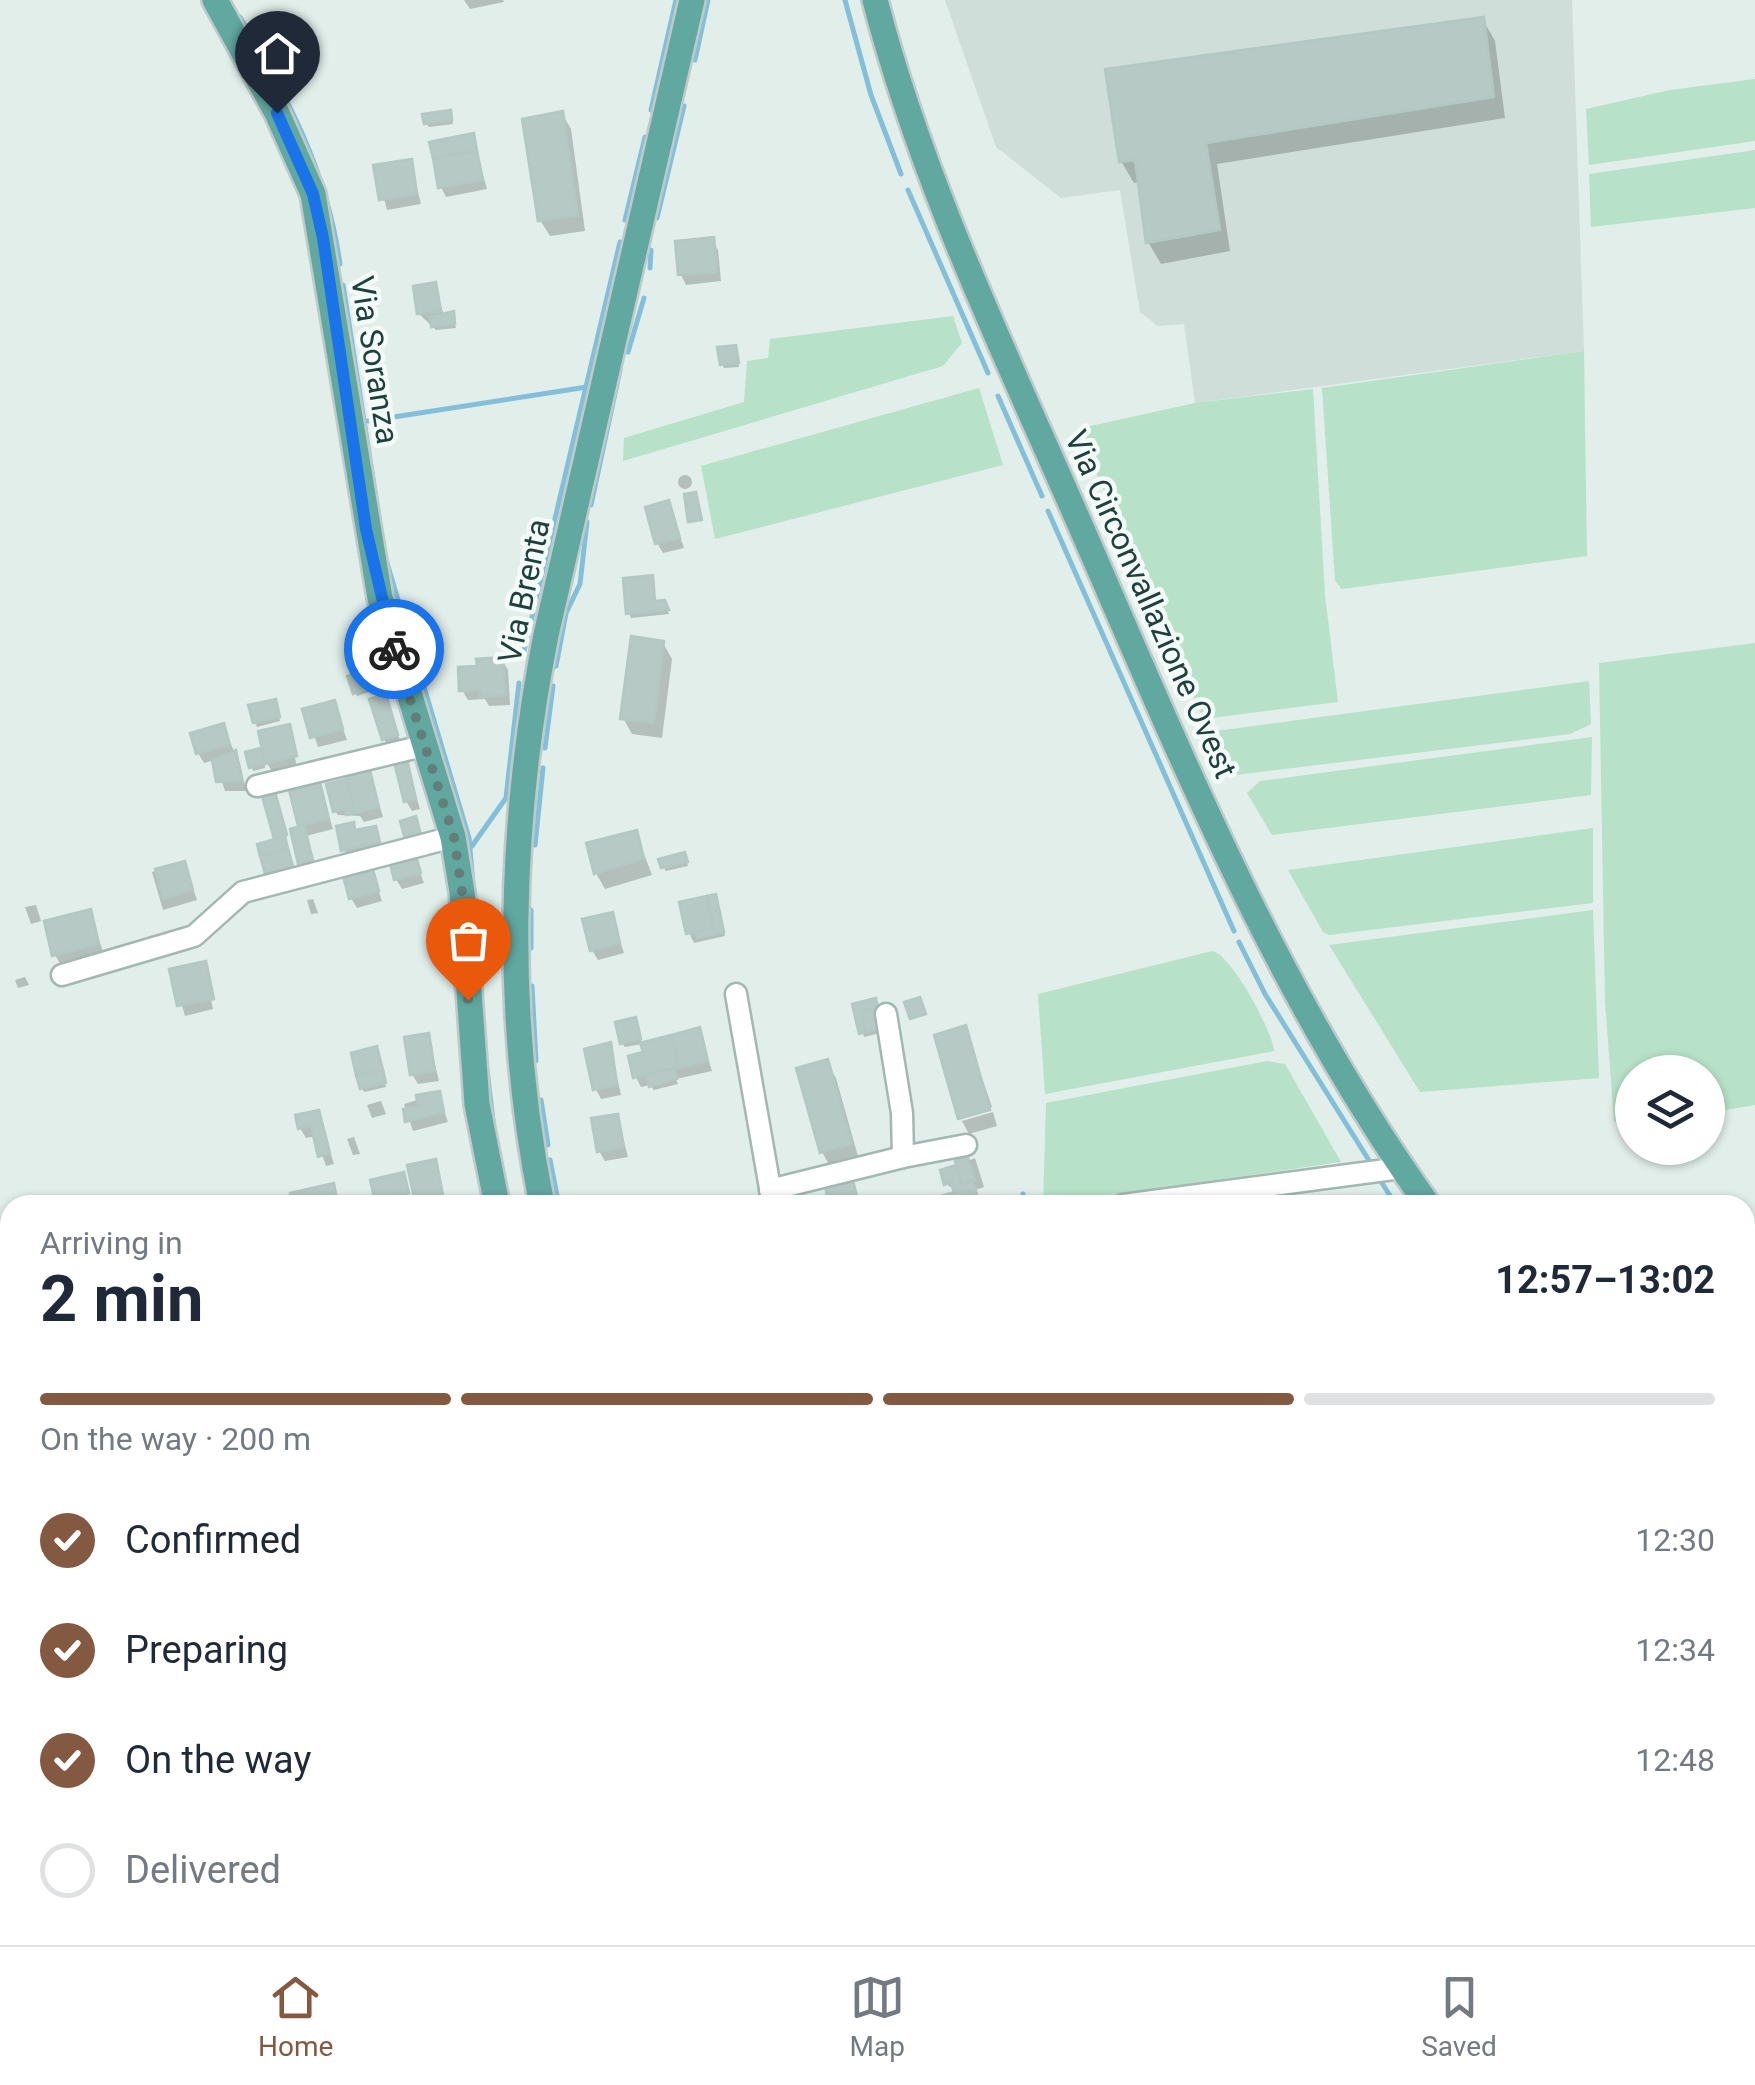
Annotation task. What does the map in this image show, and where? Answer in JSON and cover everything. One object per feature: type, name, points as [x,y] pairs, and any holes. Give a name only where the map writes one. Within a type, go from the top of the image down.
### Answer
[{"type":"main road","name":"Via Soranza","points":[[215,0],[284,126],[313,194],[380,598],[454,837],[462,892],[476,1092],[494,1195]]},
{"type":"main road","name":"Via Brenta","points":[[540,1195],[526,1101],[516,966],[519,840],[530,732],[546,635],[692,0]]},
{"type":"main road","name":"Via Circonvallazione Ovest","points":[[875,0],[895,78],[980,291],[1161,710],[1273,954],[1320,1041],[1421,1195]]},
{"type":"street","points":[[258,786],[427,745]]},
{"type":"street","points":[[62,975],[194,936],[242,892],[454,837]]},
{"type":"street","points":[[736,994],[772,1195]]},
{"type":"street","points":[[886,1014],[902,1114],[903,1157]]},
{"type":"street","points":[[779,1195],[903,1157],[966,1145]]},
{"type":"street","points":[[1197,1195],[1401,1168]]},
{"type":"shaded area","points":[[945,0],[1572,0],[1584,351],[1195,403],[1184,324],[1158,326],[1140,312],[1120,190],[1061,198],[996,147]]},
{"type":"green space","points":[[1755,79],[1755,141],[1589,165],[1586,109],[1670,90]]},
{"type":"green space","points":[[1755,150],[1755,208],[1591,227],[1589,174]]},
{"type":"green space","points":[[953,316],[962,343],[943,366],[623,461],[624,438],[744,402],[747,361],[768,358],[770,339]]},
{"type":"green space","points":[[1584,351],[1587,556],[1342,589],[1335,581],[1322,388]]},
{"type":"green space","points":[[979,388],[1003,465],[715,539],[701,466]]},
{"type":"green space","points":[[1313,389],[1325,595],[1338,702],[1203,719],[1077,429],[1195,403]]},
{"type":"green space","points":[[1755,643],[1755,1105],[1725,1110],[1725,1055],[1615,1055],[1614,1122],[1605,1002],[1599,663]]},
{"type":"green space","points":[[1589,681],[1591,724],[1570,734],[1236,775],[1230,773],[1216,731]]},
{"type":"green space","points":[[1592,737],[1591,795],[1272,835],[1247,793],[1260,781]]},
{"type":"green space","points":[[1593,828],[1593,903],[1329,935],[1323,932],[1288,870]]},
{"type":"green space","points":[[1593,910],[1599,1078],[1420,1092],[1329,945]]},
{"type":"green space","points":[[1212,951],[1230,965],[1250,995],[1274,1051],[1045,1094],[1038,994]]},
{"type":"green space","points":[[1267,1061],[1285,1064],[1341,1162],[1112,1195],[1043,1195],[1046,1103]]},
{"type":"building","points":[[1484,17],[1494,97],[1206,143],[1220,230],[1146,243],[1135,160],[1119,162],[1105,69]]},
{"type":"building","points":[[451,110],[452,120],[424,124],[422,114]]},
{"type":"building","points":[[563,111],[578,216],[538,221],[522,119]]},
{"type":"building","points":[[474,133],[477,151],[433,158],[429,142]]},
{"type":"building","points":[[477,151],[483,180],[438,188],[433,158]]},
{"type":"building","points":[[412,159],[417,194],[379,200],[373,165]]},
{"type":"building","points":[[714,237],[717,272],[678,275],[675,241]]},
{"type":"building","points":[[436,282],[441,311],[417,314],[413,286]]},
{"type":"building","points":[[454,311],[455,324],[431,327],[430,317]]},
{"type":"building","points":[[736,345],[739,363],[720,365],[717,347]]},
{"type":"building","points":[[696,492],[702,520],[688,522],[684,494]]},
{"type":"building","points":[[669,500],[680,538],[655,544],[645,507]]},
{"type":"building","points":[[653,575],[655,601],[665,600],[669,610],[626,614],[623,578]]},
{"type":"building","points":[[631,636],[664,641],[654,723],[620,719]]},
{"type":"building","points":[[503,657],[506,695],[480,697],[480,690],[459,691],[458,667],[477,666],[476,659]]},
{"type":"building","points":[[363,671],[369,688],[353,694],[347,676]]},
{"type":"building","points":[[386,694],[398,735],[382,740],[369,699]]},
{"type":"building","points":[[276,699],[280,717],[253,723],[248,705]]},
{"type":"building","points":[[335,700],[343,729],[310,738],[302,709]]},
{"type":"building","points":[[224,723],[230,745],[196,754],[190,733]]},
{"type":"building","points":[[290,724],[297,756],[265,764],[258,731]]},
{"type":"building","points":[[261,748],[265,764],[249,768],[245,752]]},
{"type":"building","points":[[236,750],[242,781],[216,782],[212,760]]},
{"type":"building","points":[[407,759],[416,799],[404,802],[394,762]]},
{"type":"building","points":[[370,770],[379,807],[355,813],[346,776]]},
{"type":"building","points":[[347,779],[355,813],[346,815],[345,809],[333,812],[326,784]]},
{"type":"building","points":[[320,782],[329,819],[298,826],[289,790]]},
{"type":"building","points":[[275,792],[287,835],[274,839],[262,796]]},
{"type":"building","points":[[416,816],[421,835],[405,839],[400,821]]},
{"type":"building","points":[[354,822],[355,830],[376,826],[380,842],[341,851],[336,826]]},
{"type":"building","points":[[304,825],[313,860],[298,864],[290,829]]},
{"type":"building","points":[[637,830],[644,859],[594,874],[586,843]]},
{"type":"building","points":[[285,836],[288,849],[260,856],[257,844]]},
{"type":"building","points":[[288,849],[293,867],[265,874],[260,856]]},
{"type":"building","points":[[685,852],[688,862],[661,868],[658,859]]},
{"type":"building","points":[[416,856],[421,873],[394,880],[390,863]]},
{"type":"building","points":[[185,861],[193,890],[163,899],[155,869]]},
{"type":"building","points":[[373,869],[379,891],[349,899],[343,876]]},
{"type":"building","points":[[716,894],[724,932],[697,938],[696,932],[713,928],[707,896]]},
{"type":"building","points":[[707,896],[713,928],[686,934],[679,902]]},
{"type":"building","points":[[91,909],[99,944],[52,956],[44,921]]},
{"type":"building","points":[[613,912],[620,943],[590,951],[582,919]]},
{"type":"building","points":[[206,961],[214,999],[177,1006],[169,969]]},
{"type":"building","points":[[920,997],[926,1014],[910,1019],[904,1002]]},
{"type":"building","points":[[876,998],[878,1007],[861,1012],[866,1032],[859,1034],[852,1004]]},
{"type":"building","points":[[878,1007],[884,1028],[866,1032],[861,1012]]},
{"type":"building","points":[[636,1017],[641,1039],[620,1044],[615,1022]]},
{"type":"building","points":[[966,1025],[990,1110],[958,1119],[934,1035]]},
{"type":"building","points":[[700,1027],[708,1061],[680,1068],[671,1035]]},
{"type":"building","points":[[429,1033],[435,1071],[410,1075],[404,1037]]},
{"type":"building","points":[[671,1035],[679,1067],[633,1078],[628,1056],[643,1052],[640,1043]]},
{"type":"building","points":[[611,1042],[617,1085],[593,1090],[584,1049]]},
{"type":"building","points":[[377,1046],[383,1070],[356,1075],[351,1053]]},
{"type":"building","points":[[828,1059],[852,1144],[820,1153],[796,1068]]},
{"type":"building","points":[[674,1068],[677,1079],[649,1087],[646,1075]]},
{"type":"building","points":[[383,1070],[386,1083],[360,1089],[356,1075]]},
{"type":"building","points":[[440,1091],[444,1112],[405,1122],[403,1109],[418,1107],[416,1095]]},
{"type":"building","points":[[319,1110],[330,1153],[318,1157],[311,1126],[298,1129],[295,1115]]},
{"type":"building","points":[[618,1114],[624,1147],[597,1152],[591,1118]]},
{"type":"building","points":[[968,1157],[975,1180],[962,1184],[955,1161]]},
{"type":"building","points":[[436,1159],[443,1195],[413,1195],[407,1165]]},
{"type":"building","points":[[956,1165],[962,1184],[973,1181],[977,1195],[955,1195],[951,1182],[944,1185],[940,1170]]},
{"type":"building","points":[[404,1172],[409,1193],[374,1195],[370,1180]]},
{"type":"building","points":[[853,1180],[857,1195],[827,1195],[825,1186]]},
{"type":"building","points":[[334,1183],[336,1195],[290,1195]]},
{"type":"waterway","points":[[651,110],[676,0]]},
{"type":"waterway","points":[[695,60],[708,0]]},
{"type":"waterway","points":[[845,0],[871,95],[901,174]]},
{"type":"waterway","points":[[240,17],[303,136],[326,197],[340,264]]},
{"type":"waterway","points":[[657,218],[684,106]]},
{"type":"waterway","points":[[625,220],[645,137]]},
{"type":"waterway","points":[[908,190],[988,373]]},
{"type":"waterway","points":[[523,655],[620,242]]},
{"type":"waterway","points":[[650,268],[651,250]]},
{"type":"waterway","points":[[343,285],[379,518]]},
{"type":"waterway","points":[[628,352],[644,298]]},
{"type":"waterway","points":[[591,505],[620,370]]},
{"type":"waterway","points":[[368,421],[587,387]]},
{"type":"waterway","points":[[998,396],[1042,496]]},
{"type":"waterway","points":[[1048,511],[1234,931]]},
{"type":"waterway","points":[[556,666],[566,613],[580,584],[587,522]]},
{"type":"waterway","points":[[387,563],[469,838],[479,955]]},
{"type":"waterway","points":[[472,846],[506,798],[519,683]]},
{"type":"waterway","points":[[545,748],[553,686]]},
{"type":"waterway","points":[[535,845],[543,768]]},
{"type":"waterway","points":[[531,910],[531,948]]},
{"type":"waterway","points":[[1239,942],[1265,994],[1370,1162]]},
{"type":"waterway","points":[[532,986],[536,1061]]},
{"type":"waterway","points":[[487,1070],[494,1129]]},
{"type":"waterway","points":[[541,1100],[548,1145]]},
{"type":"waterway","points":[[550,1160],[557,1195]]},
{"type":"waterway","points":[[1380,1180],[1390,1195]]},
{"type":"way so far","points":[[394,649],[454,837],[466,933],[468,1000]]},
{"type":"route","points":[[277,113],[313,194],[323,238],[366,529],[394,649]]}]
